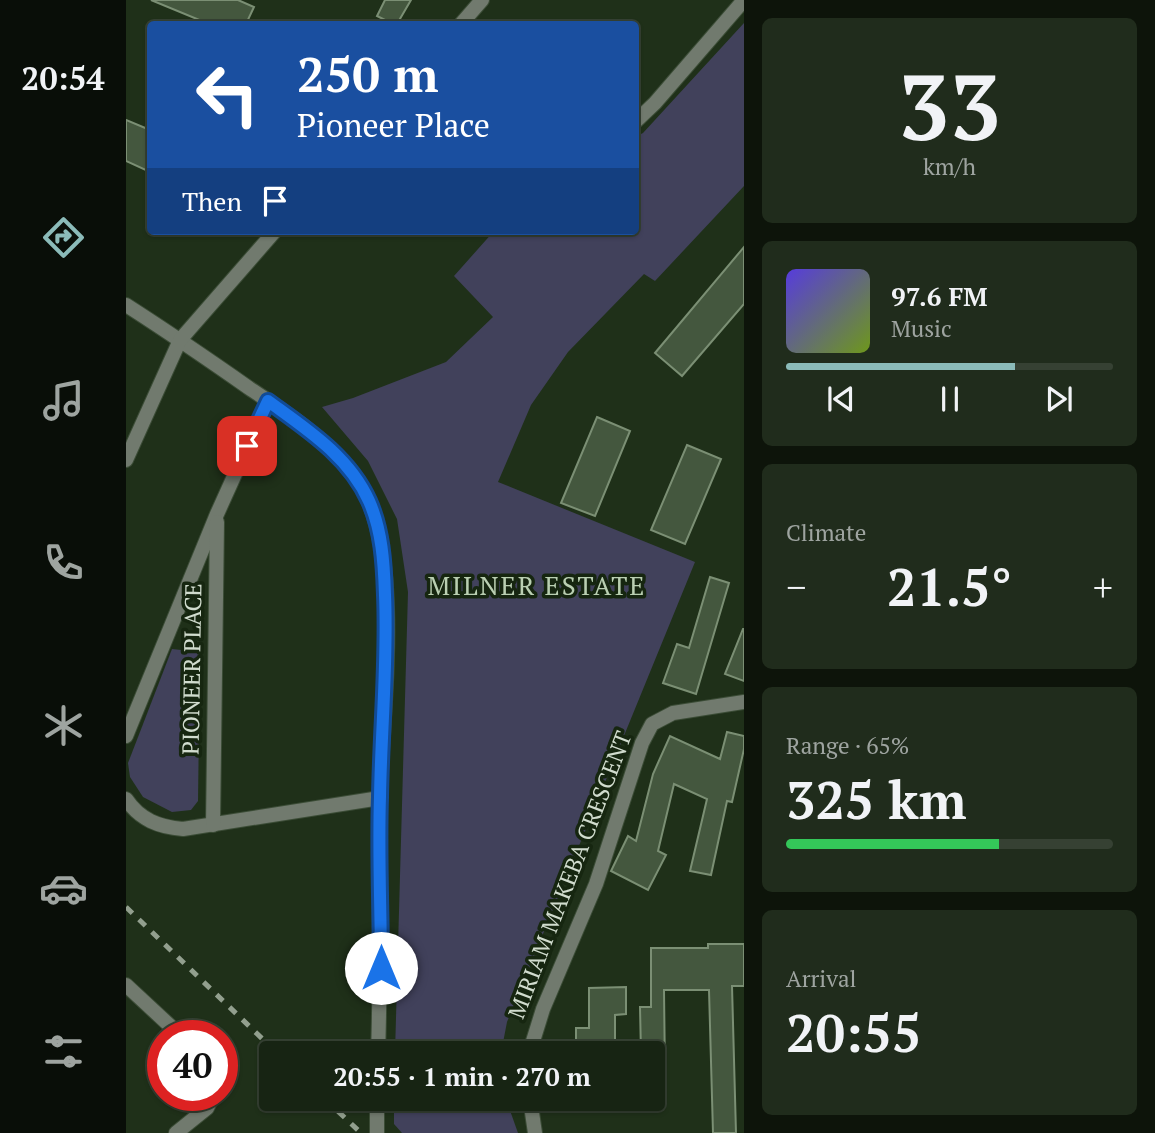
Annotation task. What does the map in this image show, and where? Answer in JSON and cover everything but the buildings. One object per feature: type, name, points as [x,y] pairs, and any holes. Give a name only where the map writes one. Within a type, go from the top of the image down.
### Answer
[{"type":"street","points":[[464,21],[482,0]]},
{"type":"street","points":[[639,118],[744,0]]},
{"type":"street","points":[[126,460],[180,340],[272,235]]},
{"type":"street","points":[[126,305],[313,434],[352,472],[375,515],[383,560],[387,632],[380,798],[379,1041]]},
{"type":"street","name":"PIONEER PLACE","points":[[126,736],[217,514],[268,401]]},
{"type":"street","name":"PIONEER PLACE","points":[[212,825],[217,514]]},
{"type":"street","name":"MIRIAM MAKEBA CRESCENT","points":[[533,1041],[543,1009],[596,884],[642,743],[652,724],[673,713],[744,702]]},
{"type":"street","points":[[126,799],[138,814],[152,823],[183,829],[380,798]]},
{"type":"street","points":[[126,985],[164,1020]]},
{"type":"street","points":[[176,1133],[203,1111]]},
{"type":"street","points":[[377,1111],[377,1133]]},
{"type":"street","points":[[532,1111],[535,1133]]},
{"type":"shaded area","points":[[744,23],[744,186],[655,281],[644,274],[568,352],[531,405],[498,482],[695,562],[507,1022],[503,1041],[395,1041],[408,592],[397,519],[368,461],[322,407],[353,398],[446,362],[493,317],[454,276],[490,235],[639,235],[639,135]]},
{"type":"shaded area","points":[[172,649],[200,652],[198,801],[191,810],[172,812],[143,797],[130,777],[128,763]]},
{"type":"shaded area","points":[[394,1111],[510,1111],[518,1133],[402,1133],[394,1124]]},
{"type":"railway","points":[[126,907],[265,1041]]},
{"type":"railway","points":[[338,1111],[361,1133]]},
{"type":"district","name":"MILNER ESTATE","points":[[537,586]]},
{"type":"route","points":[[247,446],[268,401],[313,434],[352,472],[375,515],[383,560],[387,632],[380,798],[381,968]]}]
